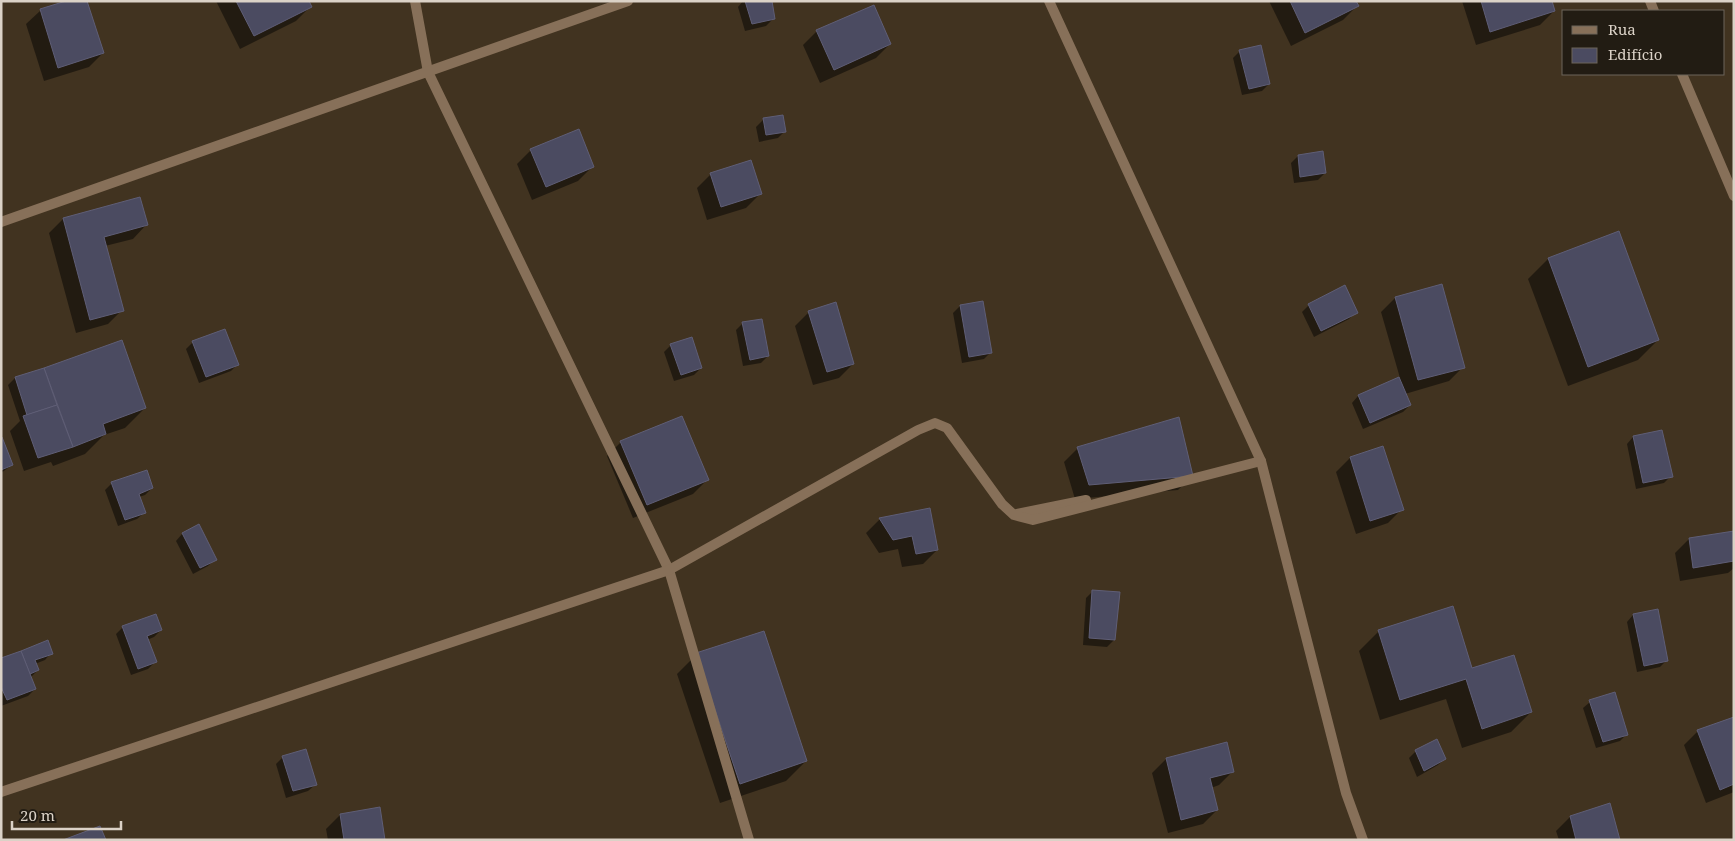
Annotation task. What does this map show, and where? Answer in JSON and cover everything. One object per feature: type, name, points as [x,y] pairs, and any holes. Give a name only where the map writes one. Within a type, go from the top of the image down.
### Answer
[{"type":"street","points":[[415,1],[428,72],[669,570],[749,840]]},
{"type":"street","points":[[1,222],[628,1]]},
{"type":"street","points":[[1050,1],[1260,461],[1346,793],[1363,840]]},
{"type":"street","points":[[1682,75],[1731,178],[1734,196]]},
{"type":"street","points":[[1,792],[669,570],[918,430],[935,423],[947,428],[1002,504],[1014,515],[1033,520],[1260,461]]},
{"type":"building","points":[[66,1],[87,1],[104,53],[58,68],[40,9]]},
{"type":"building","points":[[236,1],[309,1],[312,7],[254,36]]},
{"type":"building","points":[[745,1],[772,1],[775,19],[752,24]]},
{"type":"building","points":[[1290,1],[1356,1],[1359,6],[1305,33]]},
{"type":"building","points":[[1481,1],[1552,1],[1555,11],[1490,32]]},
{"type":"building","points":[[874,5],[891,44],[834,70],[816,30]]},
{"type":"building","points":[[1261,45],[1270,84],[1249,89],[1239,50]]},
{"type":"building","points":[[783,115],[786,132],[766,135],[763,118]]},
{"type":"building","points":[[579,129],[594,167],[546,187],[530,149]]},
{"type":"building","points":[[1323,151],[1326,173],[1300,177],[1298,155]]},
{"type":"building","points":[[751,160],[762,194],[721,207],[710,173]]},
{"type":"building","points":[[140,197],[148,225],[104,237],[124,311],[90,320],[63,218]]},
{"type":"building","points":[[1619,231],[1659,340],[1588,367],[1548,258]]},
{"type":"building","points":[[1442,284],[1465,368],[1418,380],[1395,297]]},
{"type":"building","points":[[1345,285],[1358,313],[1321,331],[1308,304]]},
{"type":"building","points":[[983,301],[992,353],[969,357],[960,305]]},
{"type":"building","points":[[836,302],[854,364],[827,372],[808,311]]},
{"type":"building","points":[[762,319],[769,356],[750,360],[742,322]]},
{"type":"building","points":[[225,329],[239,365],[206,377],[192,341]]},
{"type":"building","points":[[692,337],[702,368],[681,375],[670,344]]},
{"type":"building","points":[[122,340],[146,408],[103,424],[106,434],[73,447],[44,368]]},
{"type":"building","points":[[44,368],[57,405],[27,415],[15,377]]},
{"type":"building","points":[[1399,377],[1411,405],[1370,423],[1358,395]]},
{"type":"building","points":[[57,405],[73,447],[38,458],[23,416]]},
{"type":"building","points":[[682,416],[709,480],[647,505],[620,441]]},
{"type":"building","points":[[1179,417],[1193,476],[1089,485],[1077,447]]},
{"type":"building","points":[[1662,430],[1673,477],[1643,483],[1633,436]]},
{"type":"building","points":[[1,437],[13,465],[1,470]]},
{"type":"building","points":[[1383,446],[1404,510],[1370,521],[1350,457]]},
{"type":"building","points":[[147,470],[153,488],[139,494],[146,513],[125,520],[111,482]]},
{"type":"building","points":[[930,508],[938,550],[916,554],[912,536],[893,540],[879,518]]},
{"type":"building","points":[[199,524],[217,560],[200,568],[182,533]]},
{"type":"building","points":[[1734,531],[1734,561],[1693,568],[1689,538]]},
{"type":"building","points":[[1092,590],[1120,592],[1115,640],[1089,638]]},
{"type":"building","points":[[1453,606],[1472,668],[1514,655],[1532,712],[1482,729],[1466,679],[1400,700],[1378,630]]},
{"type":"building","points":[[1658,609],[1668,661],[1644,666],[1633,614]]},
{"type":"building","points":[[156,614],[162,630],[147,636],[157,662],[138,669],[122,626]]},
{"type":"building","points":[[764,631],[807,761],[740,784],[696,653]]},
{"type":"building","points":[[48,640],[53,654],[35,660],[39,670],[30,674],[21,651]]},
{"type":"building","points":[[21,651],[36,689],[7,700],[1,687],[1,658]]},
{"type":"building","points":[[1615,692],[1628,735],[1603,742],[1589,700]]},
{"type":"building","points":[[1734,717],[1734,784],[1720,790],[1697,730]]},
{"type":"building","points":[[1437,739],[1446,759],[1424,771],[1415,750]]},
{"type":"building","points":[[1227,742],[1234,772],[1210,778],[1218,810],[1181,820],[1166,758]]},
{"type":"building","points":[[306,749],[317,785],[293,791],[282,756]]},
{"type":"building","points":[[1610,803],[1620,840],[1576,840],[1570,816]]},
{"type":"building","points":[[380,807],[385,840],[344,840],[340,814]]},
{"type":"building","points":[[100,826],[106,840],[63,840]]}]
